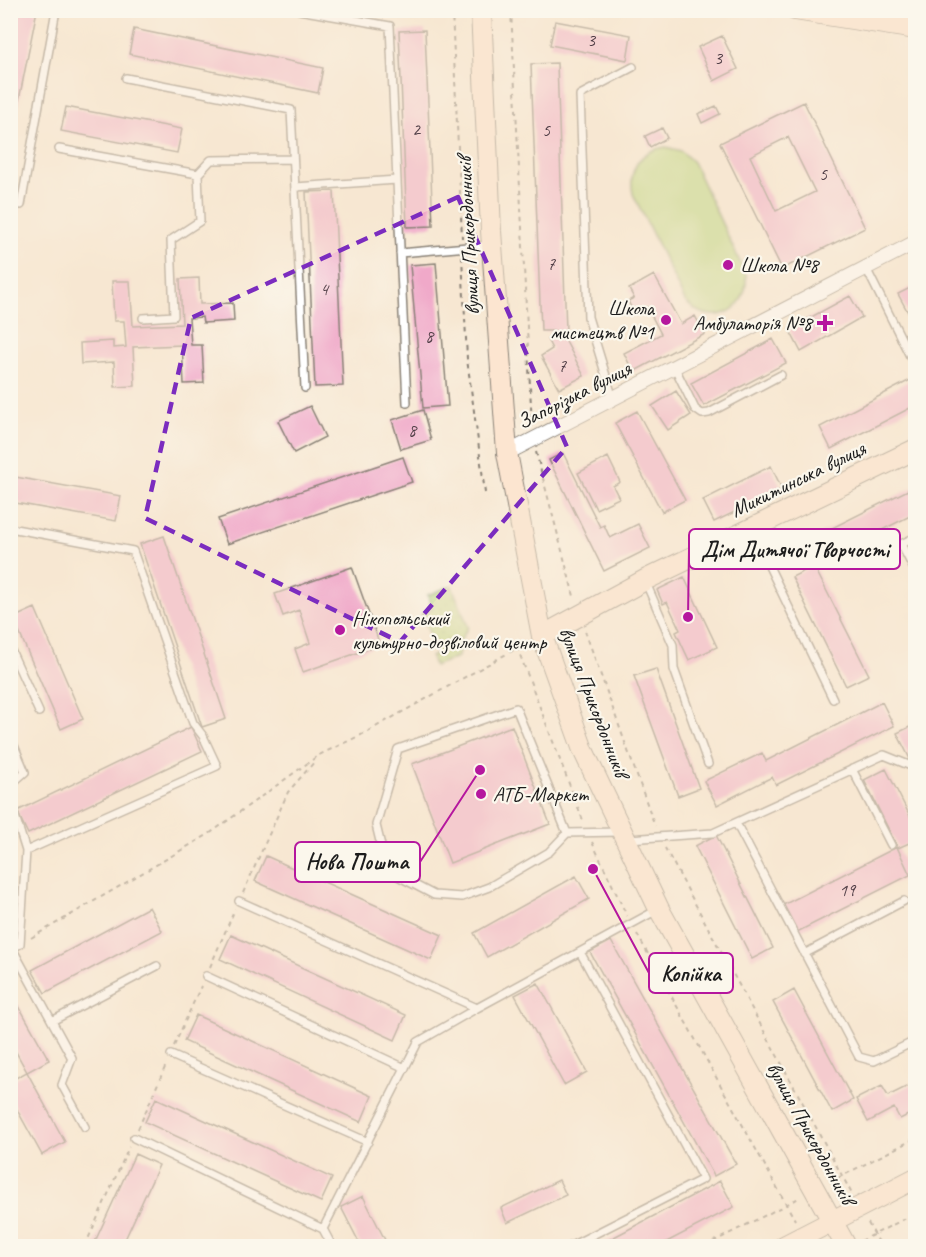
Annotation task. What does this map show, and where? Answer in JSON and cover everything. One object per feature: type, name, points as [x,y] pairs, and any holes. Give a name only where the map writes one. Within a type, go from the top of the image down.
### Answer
[{"type":"main road","name":"вулиця Прикордонників","points":[[482,10],[492,245],[507,453],[542,636],[583,750],[659,909],[832,1221],[852,1244]]},
{"type":"main road","points":[[795,10],[915,29]]},
{"type":"main road","name":"Микитинська вулиця","points":[[542,636],[645,580],[915,449]]},
{"type":"main road","points":[[784,1246],[915,1178]]},
{"type":"street","name":"Запорізька вулиця","points":[[507,453],[915,242]]},
{"type":"lane","points":[[21,205],[56,10]]},
{"type":"lane","points":[[299,10],[390,26],[407,403]]},
{"type":"lane","points":[[613,399],[588,317],[580,95],[633,67]]},
{"type":"lane","points":[[126,78],[291,110],[305,388]]},
{"type":"lane","points":[[59,150],[198,174]]},
{"type":"lane","points":[[143,318],[174,316],[171,240],[200,221],[198,174],[211,160],[293,159]]},
{"type":"lane","points":[[295,187],[397,180]]},
{"type":"lane","points":[[400,254],[492,245]]},
{"type":"lane","points":[[866,267],[913,362]]},
{"type":"lane","points":[[675,368],[696,409],[702,414],[781,375]]},
{"type":"lane","points":[[10,528],[133,551],[193,723],[203,736],[217,766],[26,851]]},
{"type":"lane","points":[[751,529],[833,699]]},
{"type":"lane","points":[[853,567],[915,537]]},
{"type":"lane","points":[[901,544],[915,573]]},
{"type":"lane","points":[[645,580],[674,645],[674,669],[708,764]]},
{"type":"lane","points":[[10,648],[39,712]]},
{"type":"lane","points":[[567,833],[516,708],[398,749],[376,825],[386,866],[392,873],[434,895],[462,897],[489,887],[549,852],[567,833],[659,837],[713,833],[884,755],[915,768]]},
{"type":"lane","points":[[10,736],[25,772],[10,785]]},
{"type":"lane","points":[[852,769],[891,845]]},
{"type":"lane","points":[[10,801],[26,851],[20,944],[11,949],[72,1058],[62,1085],[85,1127]]},
{"type":"lane","points":[[736,823],[859,1057],[874,1061],[911,1043]]},
{"type":"lane","points":[[239,901],[477,1008]]},
{"type":"lane","points":[[804,954],[904,901]]},
{"type":"lane","points":[[323,1229],[418,1042],[659,909]]},
{"type":"lane","points":[[571,1246],[704,1179],[580,952]]},
{"type":"lane","points":[[52,1021],[157,966]]},
{"type":"lane","points":[[206,976],[405,1068]]},
{"type":"lane","points":[[171,1054],[368,1142]]},
{"type":"lane","points":[[134,1138],[323,1229],[332,1246]]},
{"type":"path","points":[[511,10],[533,440],[579,616],[659,837],[843,1176]]},
{"type":"path","points":[[20,944],[209,834],[320,755],[361,735],[517,647],[542,636]]},
{"type":"path","points":[[517,647],[588,833],[632,925],[804,1236]]},
{"type":"path","points":[[85,1246],[288,792],[320,755]]},
{"type":"path","points":[[852,1244],[915,1213]]},
{"type":"path","points":[[874,1234],[881,1246]]},
{"type":"highlighted area","points":[[458,197],[567,447],[400,642],[145,518],[191,318]]},
{"type":"green space","points":[[666,147],[681,151],[693,162],[746,275],[741,299],[726,313],[706,314],[685,301],[633,194],[632,177],[638,162],[649,152]]},
{"type":"green space","points":[[452,586],[468,627],[460,642],[458,657],[434,666],[431,657],[437,654],[422,614],[432,609],[428,595]]},
{"type":"building","points":[[10,10],[37,10],[12,135],[10,135]]},
{"type":"building","points":[[372,10],[395,10],[394,16]]},
{"type":"building","points":[[555,21],[631,35],[627,60],[550,45]]},
{"type":"building","points":[[134,29],[323,68],[318,93],[129,54]]},
{"type":"building","points":[[425,30],[433,226],[407,227],[399,31]]},
{"type":"building","points":[[722,36],[738,69],[714,81],[698,47]]},
{"type":"building","points":[[557,63],[566,331],[541,331],[531,64]]},
{"type":"building","points":[[804,102],[865,228],[782,269],[720,143]],"holes":[[[788,137],[815,192],[776,211],[750,156]]]},
{"type":"building","points":[[716,106],[720,114],[702,123],[698,114]]},
{"type":"building","points":[[66,107],[182,129],[177,153],[61,131]]},
{"type":"building","points":[[662,128],[667,138],[650,147],[645,136]]},
{"type":"building","points":[[334,191],[343,386],[315,387],[306,192]]},
{"type":"building","points":[[436,263],[448,406],[423,408],[410,265]]},
{"type":"building","name":"Школа мистецтв №1","points":[[654,275],[681,324],[695,316],[705,334],[633,372],[624,353],[661,334],[647,307],[634,313],[628,301],[634,298],[629,289]]},
{"type":"building","points":[[199,278],[200,304],[233,303],[234,321],[203,323],[202,317],[189,318],[191,345],[202,345],[204,383],[184,384],[182,345],[133,347],[135,386],[115,387],[114,362],[81,364],[80,343],[113,341],[113,348],[126,347],[124,321],[114,321],[112,281],[130,281],[133,326],[182,324],[180,279]]},
{"type":"building","points":[[916,285],[916,327],[898,294]]},
{"type":"building","name":"Амбулаторія №8","points":[[850,296],[862,317],[801,352],[789,329]]},
{"type":"building","points":[[916,328],[916,355],[904,334]]},
{"type":"building","points":[[561,332],[584,376],[559,389],[541,356],[552,349],[547,339]]},
{"type":"building","points":[[773,339],[786,363],[704,406],[691,383]]},
{"type":"building","points":[[916,377],[916,405],[831,449],[820,427]]},
{"type":"building","points":[[676,391],[691,415],[668,430],[652,406]]},
{"type":"building","points":[[310,406],[325,437],[294,453],[278,421]]},
{"type":"building","points":[[423,410],[431,440],[401,449],[392,420]]},
{"type":"building","points":[[637,411],[685,500],[662,512],[615,423]]},
{"type":"building","points":[[563,453],[600,527],[604,525],[610,538],[638,524],[650,548],[604,571],[549,460]]},
{"type":"building","points":[[403,457],[412,482],[227,544],[218,519]]},
{"type":"building","points":[[608,457],[620,482],[613,486],[619,498],[596,509],[578,473]]},
{"type":"building","points":[[771,466],[782,489],[714,522],[703,500]]},
{"type":"building","points":[[10,476],[121,496],[116,521],[10,502]]},
{"type":"building","points":[[916,486],[916,513],[816,563],[806,541]]},
{"type":"building","points":[[164,536],[226,719],[202,727],[140,544]]},
{"type":"building","points":[[814,566],[869,675],[846,686],[792,577]]},
{"type":"building","name":"Нікопольський культурно-дозвіловий центр","points":[[352,567],[380,645],[303,672],[295,649],[310,643],[299,610],[283,616],[275,594]]},
{"type":"building","points":[[684,577],[717,647],[689,660],[676,632],[680,630],[667,602],[663,604],[657,590]]},
{"type":"building","points":[[35,608],[83,719],[61,729],[13,618]]},
{"type":"building","points":[[656,669],[699,788],[678,796],[634,676]]},
{"type":"building","points":[[882,702],[894,726],[776,785],[772,777],[717,805],[704,781],[762,753],[766,761]]},
{"type":"building","points":[[916,724],[916,756],[910,759],[897,733]]},
{"type":"building","name":"АТБ-Маркет","points":[[512,726],[550,824],[450,863],[412,764]]},
{"type":"building","points":[[191,727],[202,751],[28,834],[17,811]]},
{"type":"building","points":[[886,769],[916,828],[916,840],[898,848],[864,780]]},
{"type":"building","points":[[716,835],[773,948],[752,959],[695,846]]},
{"type":"building","points":[[897,847],[910,875],[797,932],[783,905]]},
{"type":"building","points":[[266,856],[442,935],[431,960],[255,881]]},
{"type":"building","points":[[576,876],[589,899],[487,957],[474,933]]},
{"type":"building","points":[[149,907],[162,931],[45,993],[32,970]]},
{"type":"building","points":[[231,935],[406,1015],[395,1040],[220,959]]},
{"type":"building","points":[[611,941],[736,1164],[714,1176],[590,952]]},
{"type":"building","points":[[538,983],[587,1072],[564,1085],[515,995]]},
{"type":"building","points":[[10,990],[49,1060],[27,1072],[10,1041]]},
{"type":"building","points":[[794,990],[853,1100],[832,1112],[773,1002]]},
{"type":"building","points":[[196,1015],[372,1096],[361,1122],[184,1041]]},
{"type":"building","points":[[27,1072],[65,1142],[42,1155],[10,1097],[10,1081]]},
{"type":"building","points":[[916,1082],[916,1111],[900,1119],[894,1108],[868,1122],[856,1099],[882,1086],[888,1096]]},
{"type":"building","points":[[156,1098],[332,1178],[321,1202],[145,1122]]},
{"type":"building","points":[[135,1154],[159,1165],[122,1246],[93,1246]]},
{"type":"building","points":[[559,1180],[566,1195],[507,1223],[501,1208]]},
{"type":"building","points":[[720,1181],[734,1207],[659,1246],[597,1246]]},
{"type":"building","points":[[363,1196],[388,1246],[361,1246],[341,1207]]},
{"type":"place","name":"Школа №8","points":[[728,265]]},
{"type":"place","name":"Школа мистецтв №1","points":[[666,320]]},
{"type":"place","name":"Амбулаторія №8","points":[[825,323]]},
{"type":"place","name":"Дім Дитячої Творчості","points":[[688,617]]},
{"type":"place","name":"Нікопольський культурно-дозвіловий центр","points":[[340,630]]},
{"type":"place","name":"Нова Пошта","points":[[480,770]]},
{"type":"place","name":"АТБ-Маркет","points":[[481,794]]},
{"type":"place","name":"Копійка","points":[[593,869]]}]
